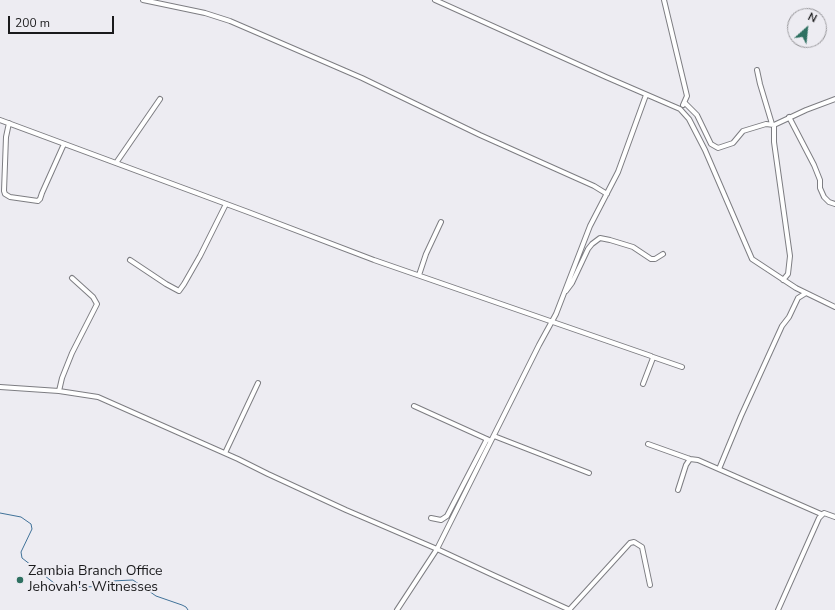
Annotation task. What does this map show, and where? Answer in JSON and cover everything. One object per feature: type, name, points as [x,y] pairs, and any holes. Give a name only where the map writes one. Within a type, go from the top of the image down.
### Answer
[{"type":"street","points":[[142,0],[206,14],[230,21],[362,78],[480,135],[594,186],[607,194]]},
{"type":"street","points":[[436,0],[646,95],[680,108],[689,119],[705,150],[752,259],[783,280],[835,307]]},
{"type":"street","points":[[664,0],[687,96],[685,103],[680,108]]},
{"type":"street","points":[[757,70],[773,124],[790,256],[788,274],[783,280]]},
{"type":"street","points":[[397,610],[437,548],[491,439],[552,322],[590,226],[618,172],[646,95]]},
{"type":"street","points":[[116,163],[160,99]]},
{"type":"street","points":[[685,103],[697,115],[711,144],[718,148],[733,143],[743,131],[766,124],[773,124],[835,100]]},
{"type":"street","points":[[789,117],[814,164],[820,180],[820,188],[824,197],[829,202],[835,204]]},
{"type":"street","points":[[0,120],[374,260],[682,367]]},
{"type":"street","points":[[9,123],[6,137],[4,191],[5,194],[10,197],[31,200],[40,199],[64,144]]},
{"type":"street","points":[[130,260],[179,291],[200,256],[226,204]]},
{"type":"street","points":[[419,275],[426,254],[441,222]]},
{"type":"street","points":[[564,292],[572,283],[588,249],[600,238],[633,247],[651,259],[655,259],[663,254]]},
{"type":"street","points":[[59,391],[62,378],[72,353],[96,304],[93,297],[72,278]]},
{"type":"street","points":[[719,469],[741,416],[782,326],[789,317],[798,298],[806,293]]},
{"type":"street","points":[[643,384],[653,357]]},
{"type":"street","points":[[225,453],[258,383]]},
{"type":"street","points":[[0,387],[59,391],[98,397],[225,453],[359,516],[437,548],[570,610],[630,543],[634,542],[642,547],[650,585]]},
{"type":"street","points":[[414,406],[491,439],[589,473]]},
{"type":"street","points":[[431,518],[441,520],[447,516],[491,439]]},
{"type":"street","points":[[648,444],[690,459],[695,459],[821,514],[826,513],[835,517]]},
{"type":"street","points":[[678,490],[686,465],[690,459]]},
{"type":"street","points":[[778,610],[821,514]]},
{"type":"waterway","points":[[0,513],[21,517],[31,524],[32,529],[21,552],[22,558],[54,583],[66,588],[72,588],[101,586],[111,581],[133,580],[156,596],[182,605],[188,610]]},
{"type":"place","name":"Zambia Branch Office Jehovah's Witnesses","points":[[20,580]]}]
